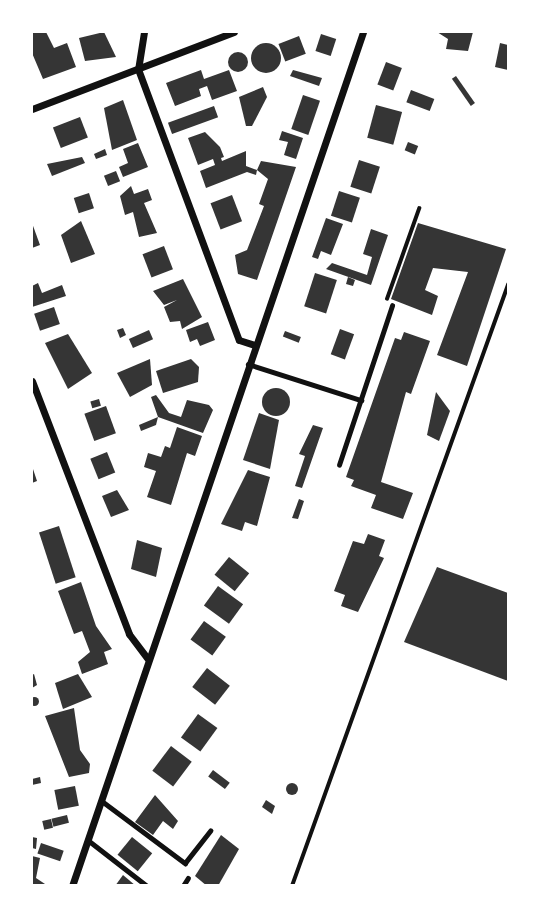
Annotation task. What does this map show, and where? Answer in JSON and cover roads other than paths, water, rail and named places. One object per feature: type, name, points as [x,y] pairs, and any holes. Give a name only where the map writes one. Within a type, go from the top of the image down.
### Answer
[{"type":"street","points":[[144,32],[138,69],[239,340],[254,345]]},
{"type":"street","points":[[32,109],[234,32]]},
{"type":"street","points":[[72,886],[147,658],[363,32]]},
{"type":"street","points":[[32,381],[129,634],[147,658]]},
{"type":"lane","points":[[339,465],[393,306]]},
{"type":"lane","points":[[248,364],[361,400]]},
{"type":"lane","points":[[102,801],[185,863],[210,831]]},
{"type":"lane","points":[[88,840],[147,886]]},
{"type":"lane","points":[[183,886],[188,878]]}]
